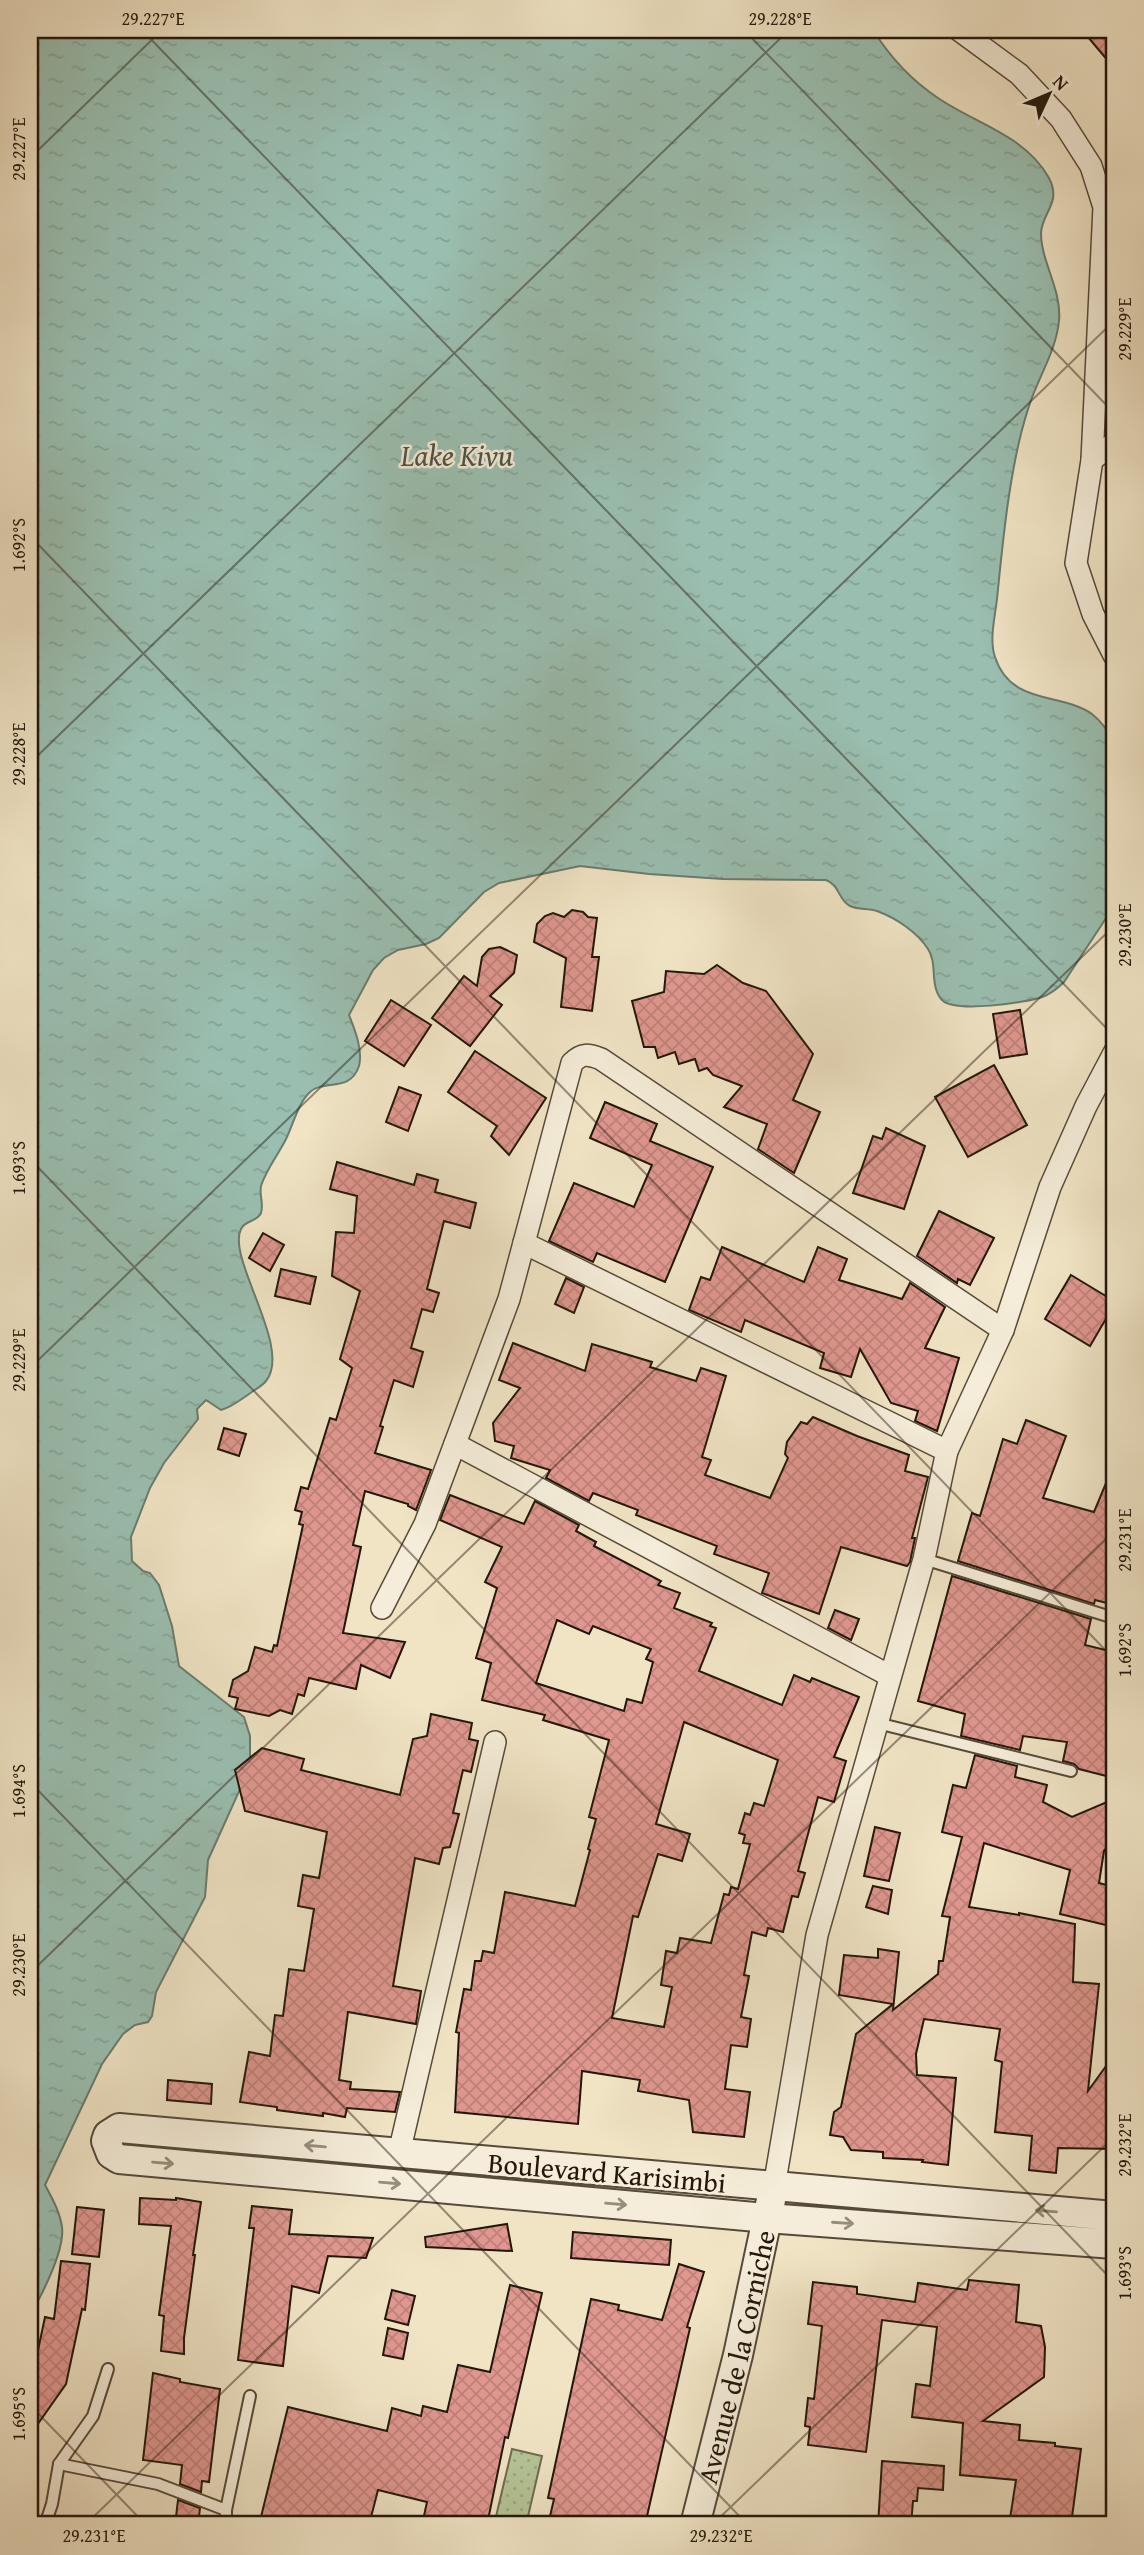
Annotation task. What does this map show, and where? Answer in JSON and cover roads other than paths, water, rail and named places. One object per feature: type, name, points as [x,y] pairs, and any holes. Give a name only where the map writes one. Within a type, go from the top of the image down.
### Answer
[{"type":"street","points":[[959,30],[1019,74],[1061,119],[1091,166],[1104,207],[1091,460],[1076,563],[1093,614],[1114,655]]},
{"type":"street","points":[[1091,460],[1114,443]]},
{"type":"street","points":[[774,2187],[817,1935],[924,1559],[947,1451],[1003,1330],[1049,1187],[1114,1053]]},
{"type":"street","points":[[382,1608],[425,1524],[509,1300],[572,1063],[579,1056],[589,1054],[601,1059],[1003,1330]]},
{"type":"street","points":[[524,1243],[947,1451]]},
{"type":"street","points":[[455,1444],[890,1676]]},
{"type":"street","points":[[399,2153],[495,1742]]},
{"type":"street","name":"Boulevard Karisimbi","points":[[767,2218],[119,2159],[111,2154],[106,2141],[108,2135],[119,2128],[1114,2216]]},
{"type":"street","name":"Avenue de la Corniche","points":[[695,2525],[738,2355],[774,2187]]},
{"type":"street","points":[[767,2218],[1114,2244]]},
{"type":"lane","points":[[924,1559],[1114,1618]]},
{"type":"lane","points":[[877,1723],[1071,1771]]},
{"type":"lane","points":[[45,2525],[52,2504],[59,2463],[93,2416],[108,2369]]},
{"type":"lane","points":[[226,2525],[226,2510],[250,2396]]},
{"type":"lane","points":[[59,2463],[158,2484],[226,2510]]},
{"type":"water","name":"Lake Kivu","points":[[30,30],[873,30],[919,84],[1027,151],[1039,163],[1052,187],[1052,201],[1041,233],[1044,255],[1057,298],[1059,321],[1051,354],[1022,428],[1012,476],[992,643],[1002,673],[1013,683],[1025,691],[1080,707],[1092,714],[1105,727],[1114,743],[1114,906],[1057,989],[1045,996],[990,1006],[960,1006],[942,1000],[936,988],[931,955],[918,937],[906,926],[884,914],[850,906],[834,885],[826,880],[723,879],[580,866],[499,883],[484,892],[439,938],[426,944],[398,950],[384,958],[373,970],[349,1015],[360,1053],[355,1074],[343,1083],[316,1088],[306,1097],[263,1180],[261,1213],[241,1229],[239,1243],[242,1260],[271,1347],[272,1366],[266,1381],[225,1409],[221,1410],[206,1400],[197,1409],[198,1419],[164,1463],[150,1488],[131,1537],[132,1561],[143,1571],[150,1573],[159,1585],[172,1626],[179,1666],[244,1717],[250,1736],[250,1767],[208,1860],[205,1897],[156,1992],[152,2016],[148,2022],[135,2025],[123,2034],[102,2064],[45,2185],[59,2216],[62,2237],[51,2273],[30,2316]]}]
